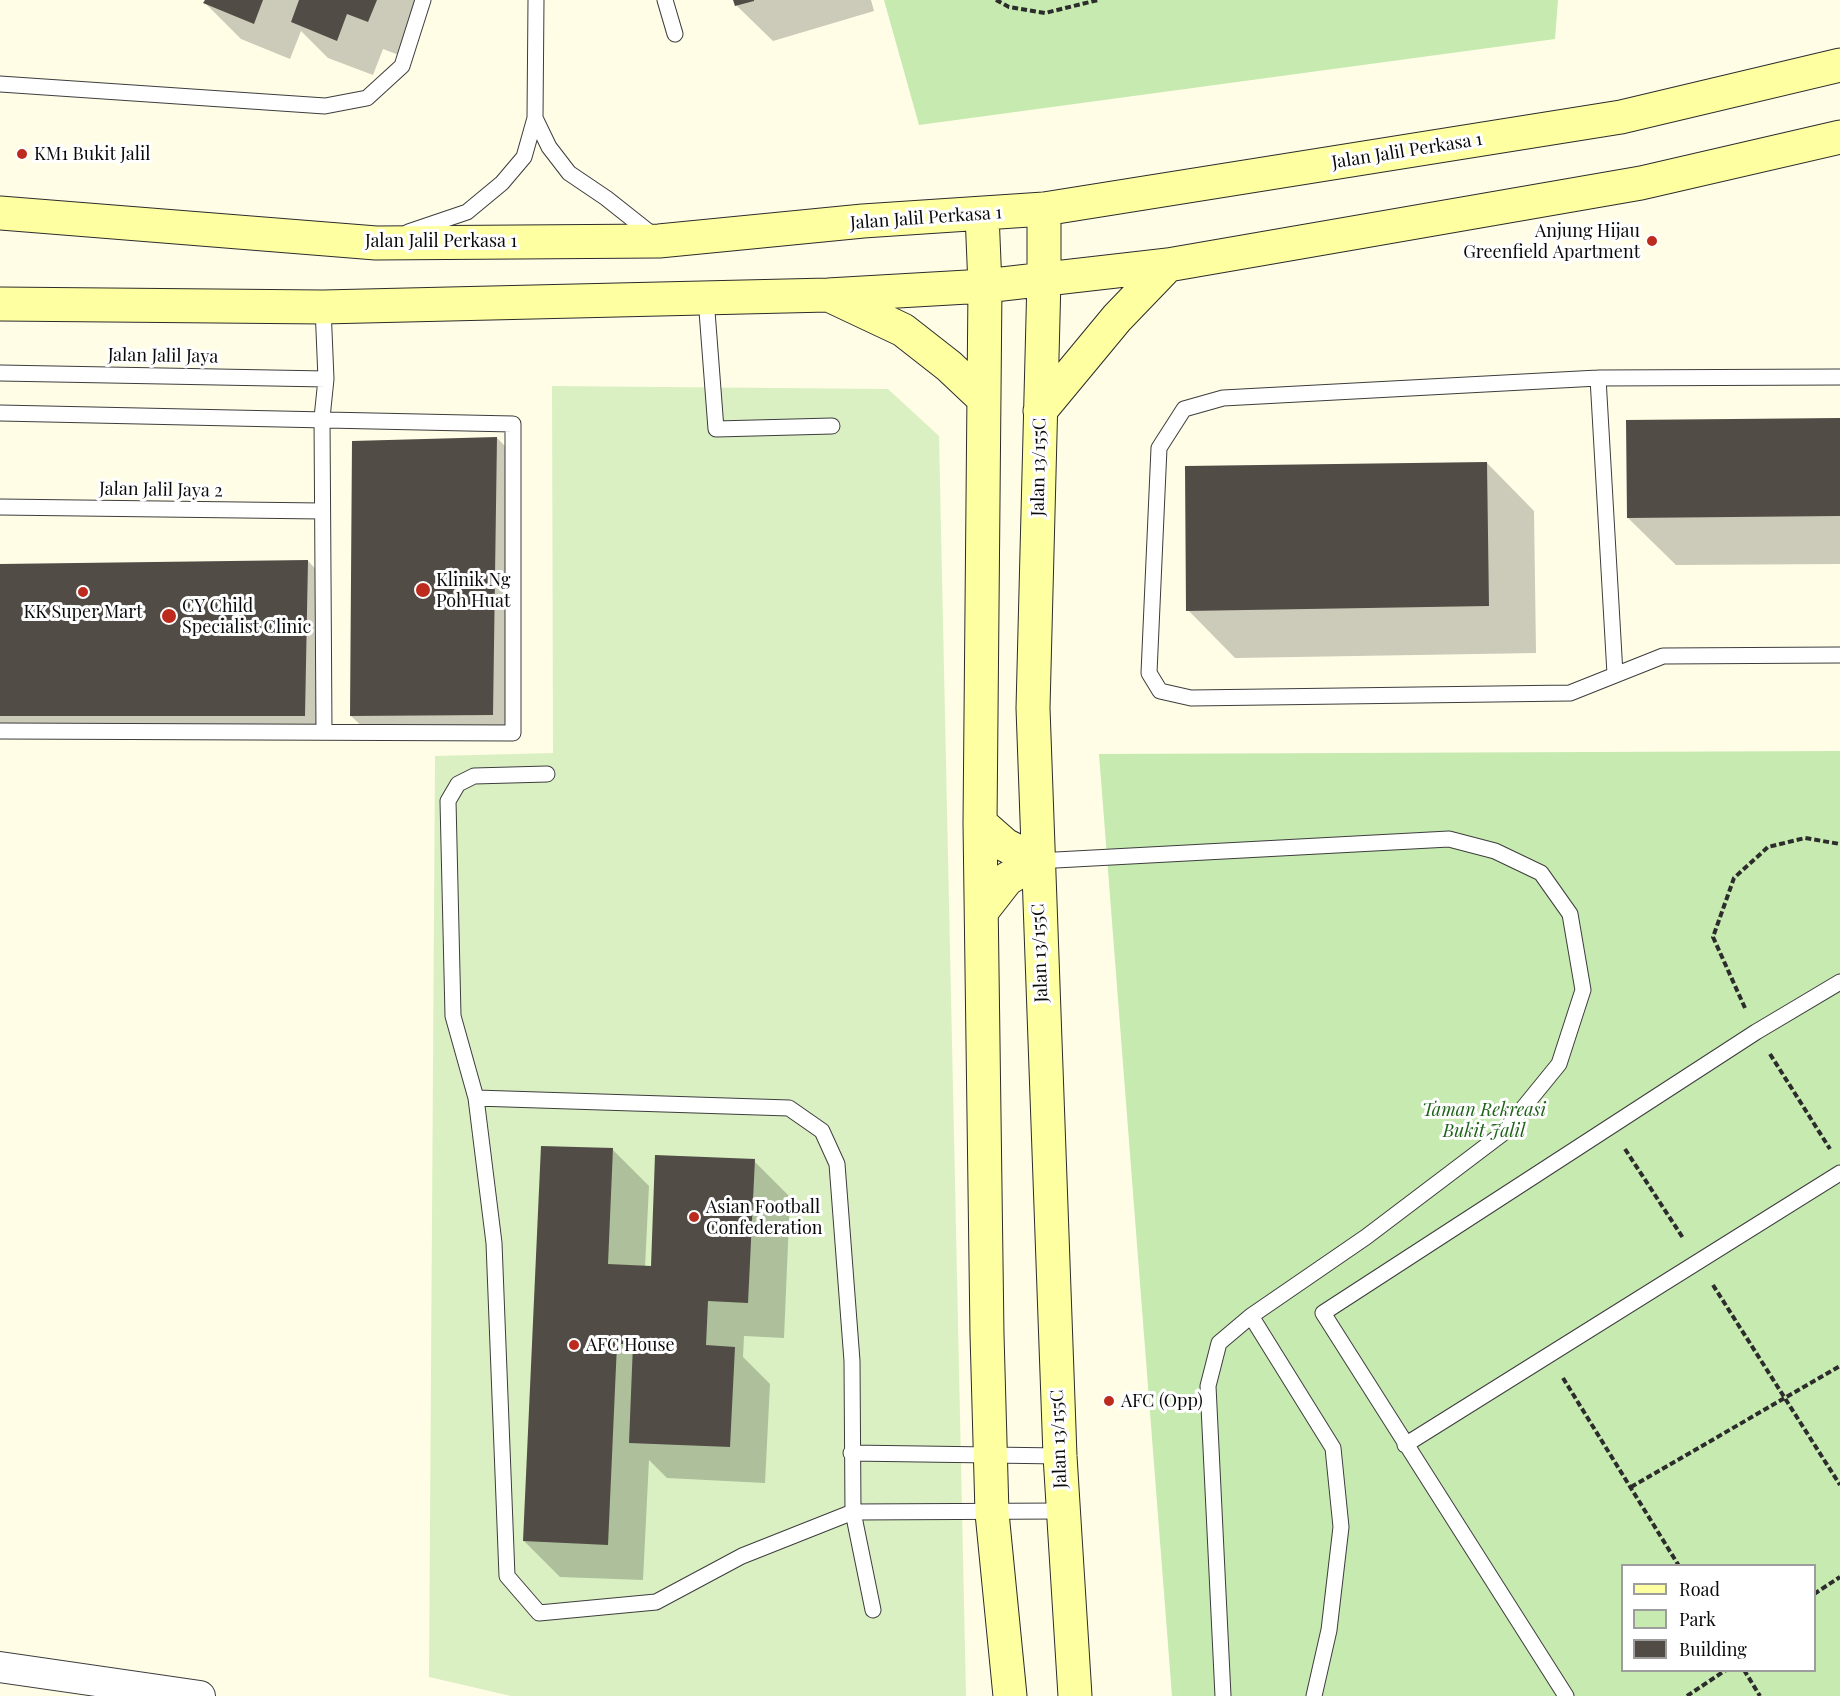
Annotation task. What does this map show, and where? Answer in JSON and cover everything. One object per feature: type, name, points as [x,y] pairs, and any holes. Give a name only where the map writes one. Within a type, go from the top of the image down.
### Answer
[{"type":"main road","name":"Jalan Jalil Perkasa 1","points":[[0,213],[376,243],[660,241],[863,221],[1044,209],[1621,117],[1840,65]]},
{"type":"main road","points":[[0,304],[323,308],[828,295],[985,286],[1168,265],[1641,183],[1840,137]]},
{"type":"main road","name":"Jalan 13/155C","points":[[1044,209],[1033,708],[1036,861],[1062,1511],[1075,1696]]},
{"type":"main road","points":[[982,214],[985,286],[980,823],[992,1513],[1010,1696]]},
{"type":"main road","points":[[1040,411],[1117,318],[1168,265]]},
{"type":"main road","points":[[828,295],[903,330],[949,366],[984,399]]},
{"type":"main road","points":[[980,823],[1005,845],[1036,861]]},
{"type":"main road","points":[[982,910],[1007,879],[1036,861]]},
{"type":"street","points":[[0,1667],[200,1696]]},
{"type":"lane","points":[[0,84],[325,106],[357,100],[367,98],[402,66],[423,0]]},
{"type":"lane","points":[[376,243],[467,212],[502,183],[524,157],[536,118],[536,0]]},
{"type":"lane","points":[[665,0],[675,34]]},
{"type":"lane","points":[[536,118],[549,147],[569,172],[660,241]]},
{"type":"lane","points":[[706,298],[716,429],[832,426]]},
{"type":"lane","points":[[323,308],[326,379],[322,418],[321,511],[324,730]]},
{"type":"lane","name":"Jalan Jalil Jaya","points":[[0,373],[326,379]]},
{"type":"lane","points":[[1840,377],[1598,378],[1223,398],[1184,409],[1158,448],[1149,673],[1160,691],[1191,698],[1570,693],[1663,656],[1840,655]]},
{"type":"lane","points":[[1598,378],[1615,674]]},
{"type":"lane","points":[[0,413],[322,418],[513,424],[513,733],[324,730],[0,730]]},
{"type":"lane","name":"Jalan Jalil Jaya 2","points":[[0,507],[321,511]]},
{"type":"lane","points":[[547,774],[474,776],[458,784],[448,801],[453,1016],[476,1098],[494,1243],[507,1576],[539,1613],[656,1602],[742,1556],[853,1512],[1062,1511]]},
{"type":"lane","points":[[1036,861],[1449,839],[1495,851],[1541,873],[1570,914],[1583,990],[1559,1064],[1502,1134],[1366,1237],[1251,1316],[1219,1343],[1208,1386],[1223,1696]]},
{"type":"lane","points":[[1566,1696],[1323,1313],[1756,1032],[1840,982]]},
{"type":"lane","points":[[476,1098],[789,1108],[822,1131],[837,1164],[852,1361],[853,1512],[873,1610]]},
{"type":"lane","points":[[1406,1445],[1840,1173]]},
{"type":"lane","points":[[1251,1316],[1333,1448],[1341,1527],[1329,1630],[1314,1696]]},
{"type":"lane","points":[[851,1453],[1060,1456]]},
{"type":"path","points":[[996,0],[1009,7],[1045,13],[1098,0]]},
{"type":"path","points":[[1834,1155],[1756,1032],[1713,937],[1734,878],[1768,847],[1805,838],[1840,844]]},
{"type":"path","points":[[1549,1355],[1678,1564]]},
{"type":"path","points":[[1631,1487],[1840,1366]]},
{"type":"path","points":[[1785,1398],[1840,1485]]},
{"type":"path","points":[[1816,1593],[1840,1577]]},
{"type":"path","points":[[1687,1696],[1724,1672]]},
{"type":"path","points":[[1745,1672],[1760,1696]]},
{"type":"green space","points":[[884,0],[1558,0],[1555,39],[919,125]]},
{"type":"green space","name":"Asian Football Confederation","points":[[552,386],[888,389],[939,436],[966,1696],[511,1696],[429,1677],[435,756],[553,753]]},
{"type":"green space","name":"Taman Rekreasi Bukit Jalil","points":[[1840,751],[1840,1696],[1172,1696],[1099,754]]},
{"type":"building","points":[[205,0],[263,0],[254,24],[203,3]]},
{"type":"building","points":[[299,0],[377,0],[368,22],[347,14],[337,41],[291,22]]},
{"type":"building","points":[[733,0],[754,0],[754,1],[735,6]]},
{"type":"building","points":[[1840,418],[1840,516],[1627,518],[1626,420]]},
{"type":"building","points":[[497,437],[493,715],[350,716],[352,441]]},
{"type":"building","points":[[1487,462],[1489,606],[1186,611],[1185,466]]},
{"type":"building","points":[[308,560],[305,716],[0,716],[0,564]]},
{"type":"building","name":"AFC House","points":[[541,1146],[613,1148],[608,1264],[651,1266],[655,1155],[755,1159],[748,1303],[708,1301],[706,1345],[735,1347],[730,1447],[629,1443],[633,1344],[617,1344],[608,1545],[523,1541]]},
{"type":"place","name":"KM1 Bukit Jalil","points":[[22,154]]},
{"type":"place","name":"Anjung Hijau Greenfield Apartment","points":[[1652,241]]},
{"type":"place","name":"Klinik Ng Poh Huat","points":[[423,590]]},
{"type":"place","name":"KK Super Mart","points":[[83,592]]},
{"type":"place","name":"CY Child Specialist Clinic","points":[[169,616]]},
{"type":"place","name":"Asian Football Confederation","points":[[694,1217]]},
{"type":"place","name":"AFC House","points":[[574,1345]]},
{"type":"place","name":"AFC (Opp)","points":[[1109,1401]]}]
